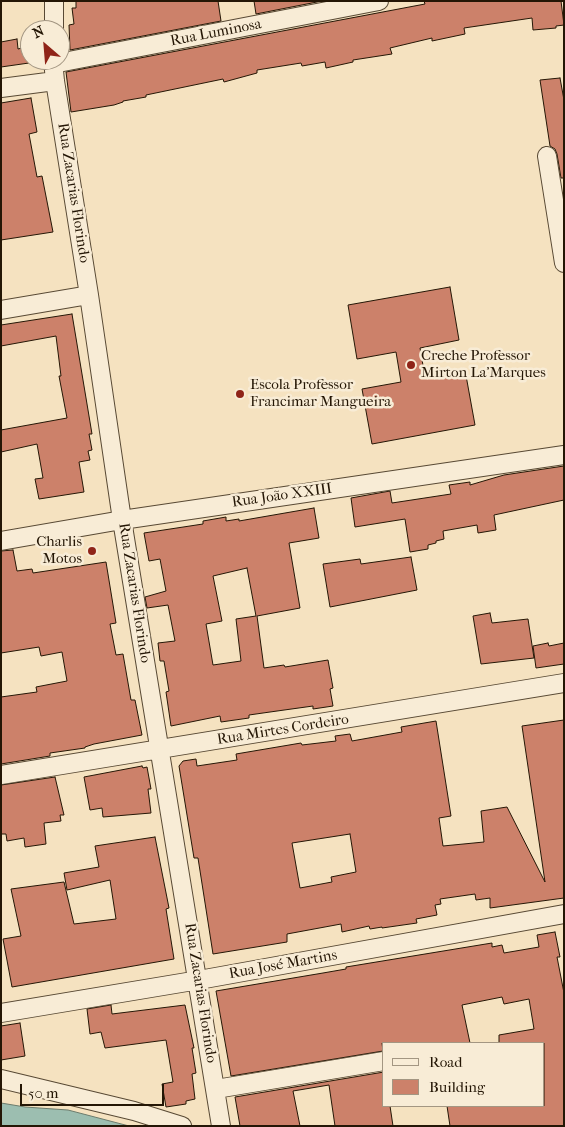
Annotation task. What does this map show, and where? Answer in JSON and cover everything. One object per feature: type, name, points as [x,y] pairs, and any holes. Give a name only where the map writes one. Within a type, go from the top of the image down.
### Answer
[{"type":"street","points":[[54,1],[54,20]]},
{"type":"street","name":"Rua Luminosa","points":[[70,65],[379,1]]},
{"type":"street","name":"Rua Luminosa","points":[[1,88],[49,70]]},
{"type":"street","name":"Rua Zacarias Florindo","points":[[54,70],[122,520],[199,980],[221,1126]]},
{"type":"street","points":[[547,156],[561,226],[564,263]]},
{"type":"street","points":[[1,310],[89,295]]},
{"type":"street","name":"Rua João XXIII","points":[[1,540],[122,520],[564,455]]},
{"type":"street","name":"Rua Mirtes Cordeiro","points":[[1,775],[564,684]]},
{"type":"street","name":"Rua José Martins","points":[[1,1014],[564,914]]},
{"type":"street","points":[[216,1089],[382,1061]]},
{"type":"street","points":[[1,1079],[134,1111],[182,1126]]},
{"type":"shaded area","points":[[1,1103],[68,1110],[129,1126],[1,1126]]},
{"type":"building","points":[[76,1],[218,1],[221,21],[70,50],[70,25],[74,24],[72,8],[76,8]]},
{"type":"building","points":[[254,1],[322,1],[256,14]]},
{"type":"building","points":[[424,1],[561,1],[564,25],[556,26],[556,28],[533,30],[532,18],[464,28],[465,34],[432,41],[432,38],[390,48],[392,54],[353,60],[353,62],[326,68],[325,62],[302,66],[301,63],[257,70],[257,73],[224,82],[223,79],[146,95],[146,97],[123,101],[114,105],[71,112],[66,72],[425,4]]},
{"type":"building","points":[[17,39],[18,49],[20,48],[20,64],[1,67],[1,42]]},
{"type":"building","points":[[560,78],[564,100],[564,178],[561,178],[555,149],[550,146],[540,80]]},
{"type":"building","points":[[31,98],[37,132],[29,134],[37,177],[42,176],[53,232],[1,240],[1,103]]},
{"type":"building","name":"Creche Professor Mirton La’Marques","points":[[450,287],[459,340],[420,348],[425,377],[465,370],[475,425],[372,444],[362,389],[401,382],[396,352],[357,359],[348,305]]},
{"type":"building","points":[[72,314],[92,434],[89,434],[92,450],[88,451],[90,460],[79,462],[84,492],[39,499],[35,479],[43,478],[37,444],[1,452],[1,430],[67,418],[59,376],[61,376],[56,336],[1,346],[1,325]]},
{"type":"building","points":[[564,466],[564,500],[494,515],[496,530],[478,533],[477,525],[443,531],[444,539],[428,545],[428,549],[410,552],[405,519],[355,527],[351,498],[390,491],[392,503],[451,494],[449,485],[470,482],[470,485],[504,475]]},
{"type":"building","points":[[314,508],[319,538],[289,543],[300,608],[257,616],[264,668],[284,665],[285,667],[328,660],[333,688],[330,689],[333,706],[313,709],[313,706],[249,715],[249,718],[221,722],[220,716],[171,726],[166,692],[169,691],[164,661],[160,661],[158,643],[175,641],[168,605],[147,608],[145,597],[166,591],[160,559],[149,561],[144,533],[203,524],[203,521],[226,517],[226,521],[239,519],[239,521]],"holes":[[[247,568],[256,616],[236,619],[241,661],[213,665],[206,624],[222,621],[213,576]]]},
{"type":"building","points":[[13,550],[17,571],[32,569],[33,573],[106,562],[116,623],[110,624],[116,655],[123,654],[131,700],[135,700],[142,735],[94,744],[85,748],[50,753],[50,756],[1,764],[1,697],[37,692],[36,687],[67,681],[62,652],[41,656],[39,647],[1,653],[1,551]]},
{"type":"building","points":[[411,557],[417,590],[330,607],[323,564],[360,559],[361,564]]},
{"type":"building","points":[[490,613],[492,623],[528,619],[534,658],[481,664],[473,616]]},
{"type":"building","points":[[548,643],[549,646],[564,643],[564,664],[536,668],[533,646]]},
{"type":"building","points":[[564,720],[564,898],[490,908],[490,898],[476,900],[475,894],[440,899],[441,904],[435,905],[437,915],[416,919],[417,923],[370,929],[369,926],[342,932],[341,924],[287,934],[287,942],[213,954],[198,858],[194,858],[179,766],[183,761],[196,759],[197,766],[237,760],[236,754],[301,743],[302,745],[336,741],[335,736],[350,734],[352,741],[402,732],[401,727],[436,721],[451,816],[439,818],[443,846],[484,842],[481,811],[507,807],[545,882],[522,726]],"holes":[[[350,834],[356,872],[331,877],[332,882],[300,888],[292,843]]]},
{"type":"building","points":[[142,766],[143,768],[147,767],[151,789],[148,789],[151,813],[103,817],[102,808],[90,810],[84,777]]},
{"type":"building","points":[[55,777],[64,815],[60,815],[61,821],[44,823],[46,844],[25,847],[24,838],[7,841],[6,834],[1,834],[1,785]]},
{"type":"building","points":[[155,837],[169,908],[166,909],[174,959],[12,987],[3,939],[21,936],[11,889],[64,882],[74,924],[116,919],[110,880],[67,890],[64,873],[99,867],[95,846]]},
{"type":"building","points":[[555,932],[560,957],[557,957],[564,993],[564,1126],[450,1126],[447,1107],[545,1107],[545,1042],[499,1042],[499,1035],[534,1029],[529,999],[504,1004],[502,997],[462,1005],[470,1042],[382,1042],[382,1051],[231,1076],[216,991],[492,943],[492,947],[502,945],[504,953],[539,947],[537,935]]},
{"type":"building","points":[[111,1005],[112,1014],[185,1005],[194,1048],[192,1048],[196,1073],[192,1074],[195,1099],[186,1101],[186,1104],[166,1107],[162,1084],[173,1082],[166,1040],[105,1048],[101,1032],[90,1034],[87,1009]]},
{"type":"building","points":[[20,1023],[25,1056],[1,1060],[1,1026]]},
{"type":"building","points":[[382,1072],[382,1107],[390,1107],[393,1126],[335,1126],[329,1085],[293,1091],[300,1126],[240,1126],[235,1097]]},
{"type":"place","name":"Creche Professor Mirton La’Marques","points":[[411,365]]},
{"type":"place","name":"Escola Professor Francimar Mangueira","points":[[240,394]]},
{"type":"place","name":"Charlis Motos","points":[[92,551]]}]
